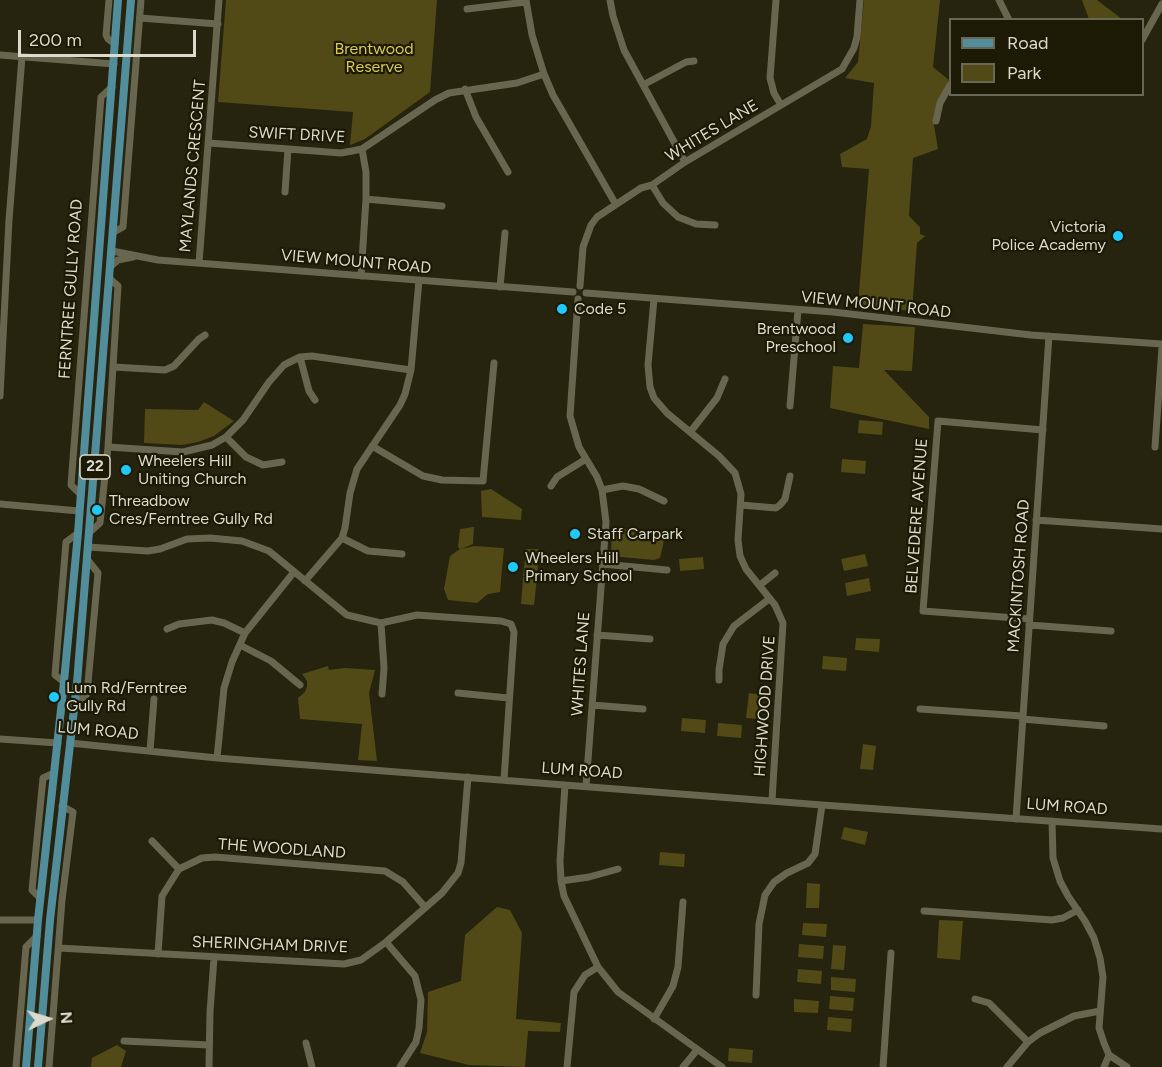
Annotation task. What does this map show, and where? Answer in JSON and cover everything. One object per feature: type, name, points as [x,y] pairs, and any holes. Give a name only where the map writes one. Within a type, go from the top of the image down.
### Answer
[{"type":"main road","name":"FERNTREE GULLY ROAD","points":[[26,1067],[40,898],[58,743],[78,532],[118,0]]},
{"type":"main road","name":"22","points":[[38,1067],[50,920],[74,706],[87,559],[131,0]]},
{"type":"main road","points":[[114,64],[127,65]]},
{"type":"main road","points":[[100,255],[112,251]]},
{"type":"main road","points":[[79,511],[91,512]]},
{"type":"main road","points":[[64,682],[76,683]]},
{"type":"main road","name":"LUM ROAD","points":[[58,743],[70,743]]},
{"type":"main road","points":[[51,805],[62,806]]},
{"type":"main road","points":[[38,920],[50,920]]},
{"type":"street","points":[[109,0],[106,38],[115,44]]},
{"type":"street","points":[[114,232],[123,227],[141,0]]},
{"type":"street","name":"MAYLANDS CRESCENT","points":[[199,263],[219,0]]},
{"type":"street","points":[[610,0],[621,42],[633,69],[685,162]]},
{"type":"street","points":[[776,0],[770,78],[774,93],[781,105]]},
{"type":"street","name":"WHITES LANE","points":[[580,286],[584,247],[591,225],[597,217],[615,203],[652,184],[842,69],[854,48],[857,37],[860,0]]},
{"type":"street","points":[[999,0],[1008,18]]},
{"type":"street","points":[[467,9],[526,1],[534,43],[553,95],[615,203]]},
{"type":"street","points":[[1144,38],[1162,4]]},
{"type":"street","points":[[140,18],[218,24]]},
{"type":"street","points":[[0,55],[114,64]]},
{"type":"street","points":[[0,396],[2,299],[22,57]]},
{"type":"street","points":[[643,85],[686,62],[694,62]]},
{"type":"street","name":"SWIFT DRIVE","points":[[209,143],[341,153],[362,149],[449,93],[517,83],[544,74]]},
{"type":"street","name":"FERNTREE GULLY ROAD","points":[[81,495],[71,485],[101,97],[112,87]]},
{"type":"street","points":[[936,121],[940,103],[949,88]]},
{"type":"street","points":[[465,89],[476,117],[508,172]]},
{"type":"street","points":[[285,192],[288,149]]},
{"type":"street","points":[[361,276],[366,199],[366,172],[362,149]]},
{"type":"street","points":[[652,184],[663,202],[678,217],[696,224],[715,225]]},
{"type":"street","points":[[366,199],[442,206]]},
{"type":"street","points":[[92,211],[103,211]]},
{"type":"street","points":[[0,220],[9,220]]},
{"type":"street","points":[[500,286],[505,233]]},
{"type":"street","name":"VIEW MOUNT ROAD","points":[[112,251],[136,257],[199,263],[573,292]]},
{"type":"street","name":"VIEW MOUNT ROAD","points":[[111,266],[118,260],[136,257]]},
{"type":"street","points":[[89,533],[100,523],[108,447],[118,286],[110,279]]},
{"type":"street","points":[[305,581],[342,538],[357,469],[400,405],[411,370],[419,280]]},
{"type":"street","points":[[580,286],[585,288],[586,293],[583,298],[578,299],[573,292],[580,286]]},
{"type":"street","name":"VIEW MOUNT ROAD","points":[[586,293],[864,315],[1162,346]]},
{"type":"street","name":"WHITES LANE","points":[[578,299],[570,405],[575,436],[597,477],[606,508],[586,786]]},
{"type":"street","name":"HIGHWOOD DRIVE","points":[[654,299],[648,365],[650,387],[654,398],[735,473],[741,494],[738,540],[740,556],[746,568],[781,615],[783,633],[772,800]]},
{"type":"street","points":[[790,406],[798,310]]},
{"type":"street","points":[[113,367],[165,370],[174,366],[205,335]]},
{"type":"street","name":"MACKINTOSH ROAD","points":[[1016,819],[1049,336]]},
{"type":"street","points":[[1155,447],[1162,346]]},
{"type":"street","points":[[108,447],[183,452],[199,450],[226,437],[243,420],[269,382],[284,365],[300,357],[326,357],[411,370]]},
{"type":"street","points":[[300,357],[309,391],[315,400]]},
{"type":"street","points":[[372,446],[423,476],[442,480],[483,481],[494,363]]},
{"type":"street","points":[[691,431],[717,398],[725,379]]},
{"type":"street","name":"BELVEDERE AVENUE","points":[[1029,622],[923,611],[938,421],[1042,430]]},
{"type":"street","points":[[226,437],[246,458],[263,465],[282,462]]},
{"type":"street","points":[[551,486],[557,477],[586,459]]},
{"type":"street","points":[[741,505],[776,508],[785,499],[790,476]]},
{"type":"street","points":[[602,490],[623,486],[639,489],[664,501]]},
{"type":"street","points":[[0,504],[79,511]]},
{"type":"street","points":[[1036,520],[1162,529]]},
{"type":"street","points":[[88,547],[148,551],[187,539],[210,538],[243,541],[269,551],[347,615],[381,623],[417,615],[501,621],[511,624],[514,632],[504,780]]},
{"type":"street","points":[[342,538],[368,551],[402,554]]},
{"type":"street","points":[[74,706],[87,694],[98,573],[87,559]]},
{"type":"street","points":[[602,564],[667,570]]},
{"type":"street","points":[[217,758],[224,688],[232,662],[245,633],[294,572]]},
{"type":"street","points":[[760,585],[775,573]]},
{"type":"street","points":[[719,681],[718,670],[723,644],[734,626],[769,599]]},
{"type":"street","points":[[167,628],[178,624],[212,620],[245,633]]},
{"type":"street","points":[[1029,622],[1111,631]]},
{"type":"street","points":[[381,623],[384,668],[382,694]]},
{"type":"street","points":[[597,635],[650,639]]},
{"type":"street","points":[[240,645],[271,661],[300,685]]},
{"type":"street","points":[[458,693],[508,698]]},
{"type":"street","points":[[150,751],[154,699]]},
{"type":"street","points":[[592,705],[643,710]]},
{"type":"street","points":[[920,709],[1104,726]]},
{"type":"street","name":"LUM ROAD","points":[[0,739],[58,743]]},
{"type":"street","name":"LUM ROAD","points":[[70,743],[217,758],[1162,829]]},
{"type":"street","name":"FERNTREE GULLY ROAD","points":[[40,898],[32,890],[44,778],[54,773]]},
{"type":"street","name":"SHERINGHAM DRIVE","points":[[59,948],[344,964],[361,960],[386,942],[442,893],[458,873],[462,863],[468,777]]},
{"type":"street","points":[[565,785],[561,880],[564,896],[598,967],[618,992],[722,1067]]},
{"type":"street","points":[[756,995],[759,924],[765,895],[774,882],[808,863],[815,854],[822,805]]},
{"type":"street","points":[[49,1067],[62,900],[73,812],[62,806]]},
{"type":"street","points":[[1052,821],[1053,858],[1060,881],[1094,938],[1100,958],[1102,977],[1099,1028],[1109,1055],[1127,1067]]},
{"type":"street","points":[[152,841],[179,869],[162,896],[158,954]]},
{"type":"street","name":"THE WOODLAND","points":[[179,869],[202,858],[215,857],[373,869],[385,871],[403,882],[425,907]]},
{"type":"street","points":[[561,880],[588,877],[618,869]]},
{"type":"street","points":[[654,1019],[673,986],[678,967],[683,902]]},
{"type":"street","points":[[924,911],[1052,920],[1064,918],[1078,910]]},
{"type":"street","points":[[0,920],[38,920]]},
{"type":"street","points":[[16,1067],[26,947],[37,936]]},
{"type":"street","points":[[386,942],[415,976],[421,1000],[416,1042],[400,1067]]},
{"type":"street","points":[[883,1067],[891,953]]},
{"type":"street","points":[[209,1067],[214,958]]},
{"type":"street","points":[[567,1067],[574,992],[585,975],[598,967]]},
{"type":"street","points":[[975,999],[989,1004],[1028,1042]]},
{"type":"street","points":[[1007,1067],[1028,1042],[1054,1025],[1074,1016],[1100,1011]]},
{"type":"street","points":[[124,1041],[209,1045]]},
{"type":"street","points":[[306,1043],[312,1067]]},
{"type":"street","points":[[683,1067],[697,1050]]},
{"type":"street","points":[[1104,1067],[1109,1055]]},
{"type":"green space","name":"Brentwood Reserve","points":[[226,0],[437,0],[430,92],[365,139],[350,145],[353,112],[218,102]]},
{"type":"green space","points":[[864,0],[940,0],[933,67],[949,80],[936,109],[934,125],[938,149],[913,158],[909,216],[920,227],[920,234],[925,236],[917,243],[912,311],[858,305],[869,169],[842,167],[840,154],[867,139],[871,126],[874,83],[845,78],[858,62]]},
{"type":"green space","points":[[1082,0],[1097,0],[1121,18],[1089,18]]},
{"type":"green space","points":[[863,324],[915,327],[912,371],[884,370],[929,417],[929,429],[830,408],[833,366],[859,368]]},
{"type":"green space","points":[[204,402],[234,421],[214,436],[198,442],[182,445],[144,443],[145,409],[198,410]]},
{"type":"green space","points":[[859,420],[883,422],[882,435],[858,433]]},
{"type":"green space","points":[[842,459],[866,461],[865,474],[841,472]]},
{"type":"green space","points":[[491,489],[522,509],[521,520],[482,517],[481,491]]},
{"type":"green space","points":[[474,527],[473,544],[461,549],[474,546],[504,548],[500,592],[488,594],[477,603],[448,600],[444,589],[450,556],[460,549],[458,547],[460,529]]},
{"type":"green space","points":[[612,528],[666,532],[660,558],[654,560],[611,556]]},
{"type":"green space","points":[[526,549],[539,549],[537,577],[523,576]]},
{"type":"green space","points":[[865,554],[868,566],[844,571],[841,559]]},
{"type":"green space","points":[[703,557],[704,569],[680,571],[679,559]]},
{"type":"green space","points":[[523,577],[537,578],[534,605],[521,604]]},
{"type":"green space","points":[[869,578],[871,591],[847,596],[845,583]]},
{"type":"green space","points":[[856,638],[880,639],[879,652],[855,650]]},
{"type":"green space","points":[[823,656],[847,658],[846,671],[822,669]]},
{"type":"green space","points":[[328,666],[329,670],[345,668],[375,670],[369,693],[377,761],[358,760],[362,724],[300,719],[298,698],[305,692],[307,686],[307,681],[302,674]]},
{"type":"green space","points":[[749,693],[761,695],[759,719],[746,718]]},
{"type":"green space","points":[[682,718],[706,720],[705,733],[681,731]]},
{"type":"green space","points":[[718,723],[742,725],[741,738],[717,736]]},
{"type":"green space","points":[[863,744],[876,746],[873,770],[860,769]]},
{"type":"green space","points":[[844,827],[868,832],[865,845],[841,839]]},
{"type":"green space","points":[[660,852],[685,854],[684,867],[659,865]]},
{"type":"green space","points":[[807,883],[820,884],[819,908],[806,908]]},
{"type":"green space","points":[[497,907],[510,910],[522,933],[516,1019],[561,1023],[560,1032],[528,1031],[525,1067],[469,1065],[420,1053],[427,1032],[428,992],[461,981],[465,935]]},
{"type":"green space","points":[[939,920],[963,921],[960,960],[937,958]]},
{"type":"green space","points":[[803,923],[827,924],[826,937],[802,935]]},
{"type":"green space","points":[[799,944],[824,946],[823,959],[798,957]]},
{"type":"green space","points":[[833,945],[846,946],[844,970],[831,969]]},
{"type":"green space","points":[[798,969],[822,971],[821,984],[797,982]]},
{"type":"green space","points":[[831,977],[856,979],[855,992],[831,990]]},
{"type":"green space","points":[[830,996],[854,998],[853,1011],[829,1009]]},
{"type":"green space","points":[[794,999],[819,1001],[818,1013],[794,1012]]},
{"type":"green space","points":[[828,1017],[852,1019],[851,1032],[827,1030]]},
{"type":"green space","points":[[117,1045],[126,1051],[121,1067],[91,1067],[92,1058]]},
{"type":"green space","points":[[729,1048],[753,1050],[752,1063],[728,1061]]},
{"type":"place","name":"Victoria Police Academy","points":[[1118,236]]},
{"type":"place","name":"Code 5","points":[[562,309]]},
{"type":"place","name":"Brentwood Preschool","points":[[848,338]]},
{"type":"place","name":"Wheelers Hill Uniting Church","points":[[126,470]]},
{"type":"place","name":"Threadbow Cres/Ferntree Gully Rd","points":[[97,510]]},
{"type":"place","name":"Staff Carpark","points":[[575,534]]},
{"type":"place","name":"Wheelers Hill Primary School","points":[[513,567]]},
{"type":"place","name":"Lum Rd/Ferntree Gully Rd","points":[[54,697]]}]
